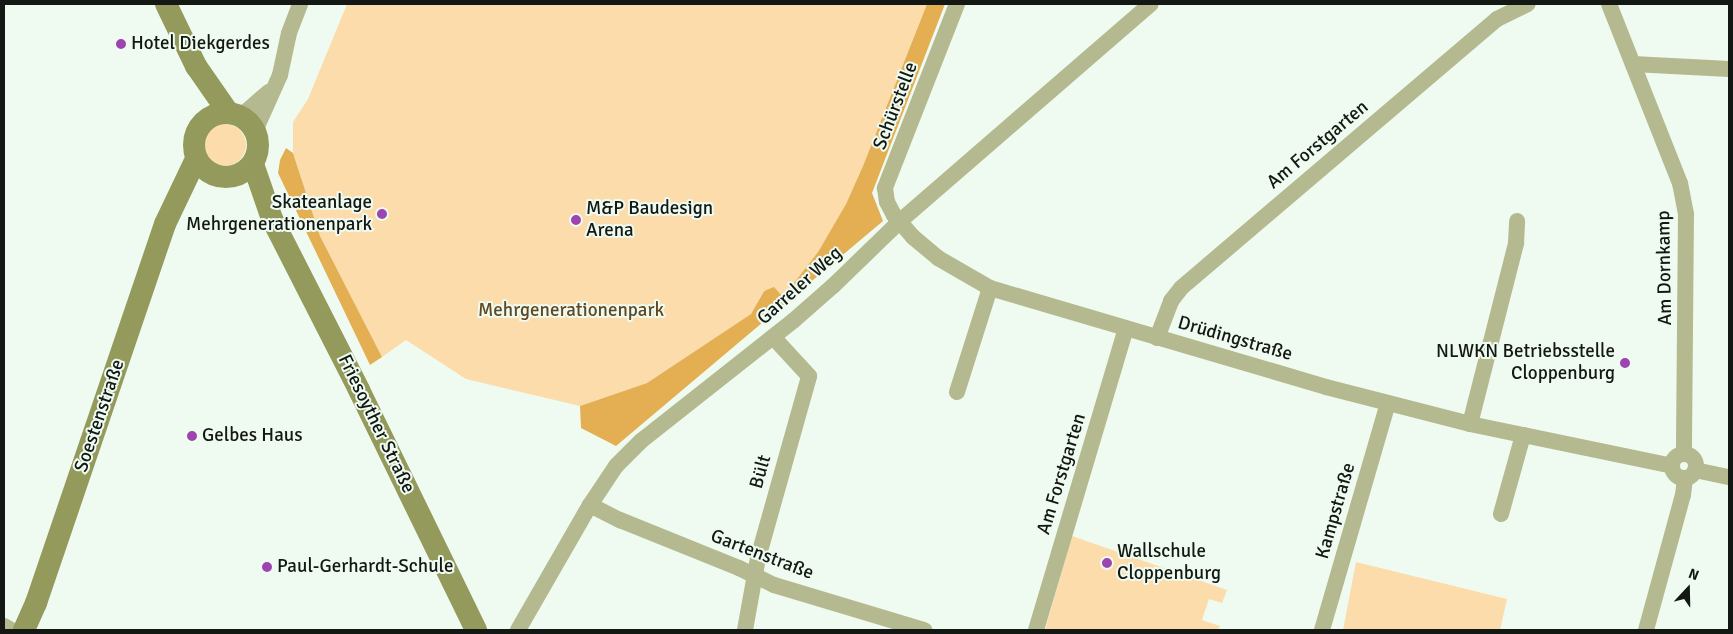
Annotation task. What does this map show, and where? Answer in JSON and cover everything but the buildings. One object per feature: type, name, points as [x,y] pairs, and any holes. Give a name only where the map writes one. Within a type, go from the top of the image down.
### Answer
[{"type":"street","points":[[166,4],[196,66],[241,120]]},
{"type":"street","points":[[241,120],[273,89],[280,74],[290,33],[300,4]]},
{"type":"street","name":"Schürstelle","points":[[899,222],[887,202],[885,188],[957,4]]},
{"type":"street","name":"Garreler Weg","points":[[518,630],[590,505],[616,466],[641,441],[773,337],[832,286],[899,222],[1151,4]]},
{"type":"street","name":"Am Forstgarten","points":[[1157,338],[1171,302],[1182,288],[1497,19],[1528,4]]},
{"type":"street","name":"Am Dornkamp","points":[[1609,4],[1680,183],[1686,214],[1684,454]]},
{"type":"street","points":[[1633,64],[1729,69]]},
{"type":"street","points":[[196,66],[206,120]]},
{"type":"street","points":[[241,120],[213,115],[206,120],[195,136],[193,145],[196,159],[204,170],[212,174],[234,177],[253,164]]},
{"type":"street","name":"Friesoyther Straße","points":[[241,120],[258,151],[253,164],[272,219],[368,408],[476,630]]},
{"type":"street","name":"Soestenstraße","points":[[24,630],[36,603],[160,238],[196,159]]},
{"type":"street","points":[[175,202],[212,174]]},
{"type":"street","name":"Friesoyther Straße","points":[[234,177],[272,219]]},
{"type":"street","points":[[1470,424],[1516,243],[1517,221]]},
{"type":"street","name":"Drüdingstraße","points":[[899,222],[913,237],[938,258],[990,288],[1157,338],[1388,403],[1470,424],[1672,466]]},
{"type":"street","points":[[957,392],[990,288]]},
{"type":"street","name":"Am Forstgarten","points":[[1036,630],[1126,329]]},
{"type":"street","name":"Bült","points":[[745,630],[754,577],[809,376],[773,337]]},
{"type":"street","name":"Kampstraße","points":[[1322,630],[1388,403]]},
{"type":"street","points":[[1501,514],[1523,435]]},
{"type":"street","points":[[1646,630],[1683,495],[1690,474],[1695,461],[1684,454],[1676,458],[1672,466],[1676,475],[1690,474],[1729,477]]},
{"type":"street","name":"Gartenstraße","points":[[590,505],[620,520],[774,585],[924,630]]},
{"type":"street","points":[[4,626],[11,630]]},
{"type":"green space","name":"M&P Baudesign Arena","points":[[347,4],[927,4],[846,204],[818,252],[783,297],[764,290],[751,314],[647,383],[580,406],[466,379],[406,340],[382,357],[320,236],[293,153],[293,122],[308,99]]},
{"type":"green space","points":[[229,124],[237,127],[243,133],[246,145],[243,157],[237,163],[221,166],[213,163],[207,157],[204,141],[207,133],[213,127]]},
{"type":"green space","name":"Wallschule Cloppenburg","points":[[1072,536],[1227,590],[1222,603],[1209,599],[1202,620],[1220,626],[1218,630],[1045,630]]},
{"type":"green space","points":[[1356,562],[1507,599],[1500,630],[1343,630]]},
{"type":"shaded area","points":[[927,4],[945,4],[872,193],[883,221],[616,446],[581,428],[580,406],[647,383],[751,314],[764,291],[774,287],[783,297],[818,252],[846,204]]},
{"type":"shaded area","points":[[286,148],[293,153],[320,236],[382,357],[370,365],[278,173],[280,160]]},
{"type":"place","name":"Hotel Diekgerdes","points":[[121,44]]},
{"type":"place","name":"Skateanlage Mehrgenerationenpark","points":[[382,214]]},
{"type":"place","name":"M&P Baudesign Arena","points":[[576,220]]},
{"type":"place","name":"NLWKN Betriebsstelle Cloppenburg","points":[[1625,363]]},
{"type":"place","name":"Gelbes Haus","points":[[192,436]]},
{"type":"place","name":"Wallschule Cloppenburg","points":[[1107,563]]},
{"type":"place","name":"Paul-Gerhardt-Schule","points":[[267,567]]},
{"type":"park label","name":"Mehrgenerationenpark","points":[[571,311]]}]
